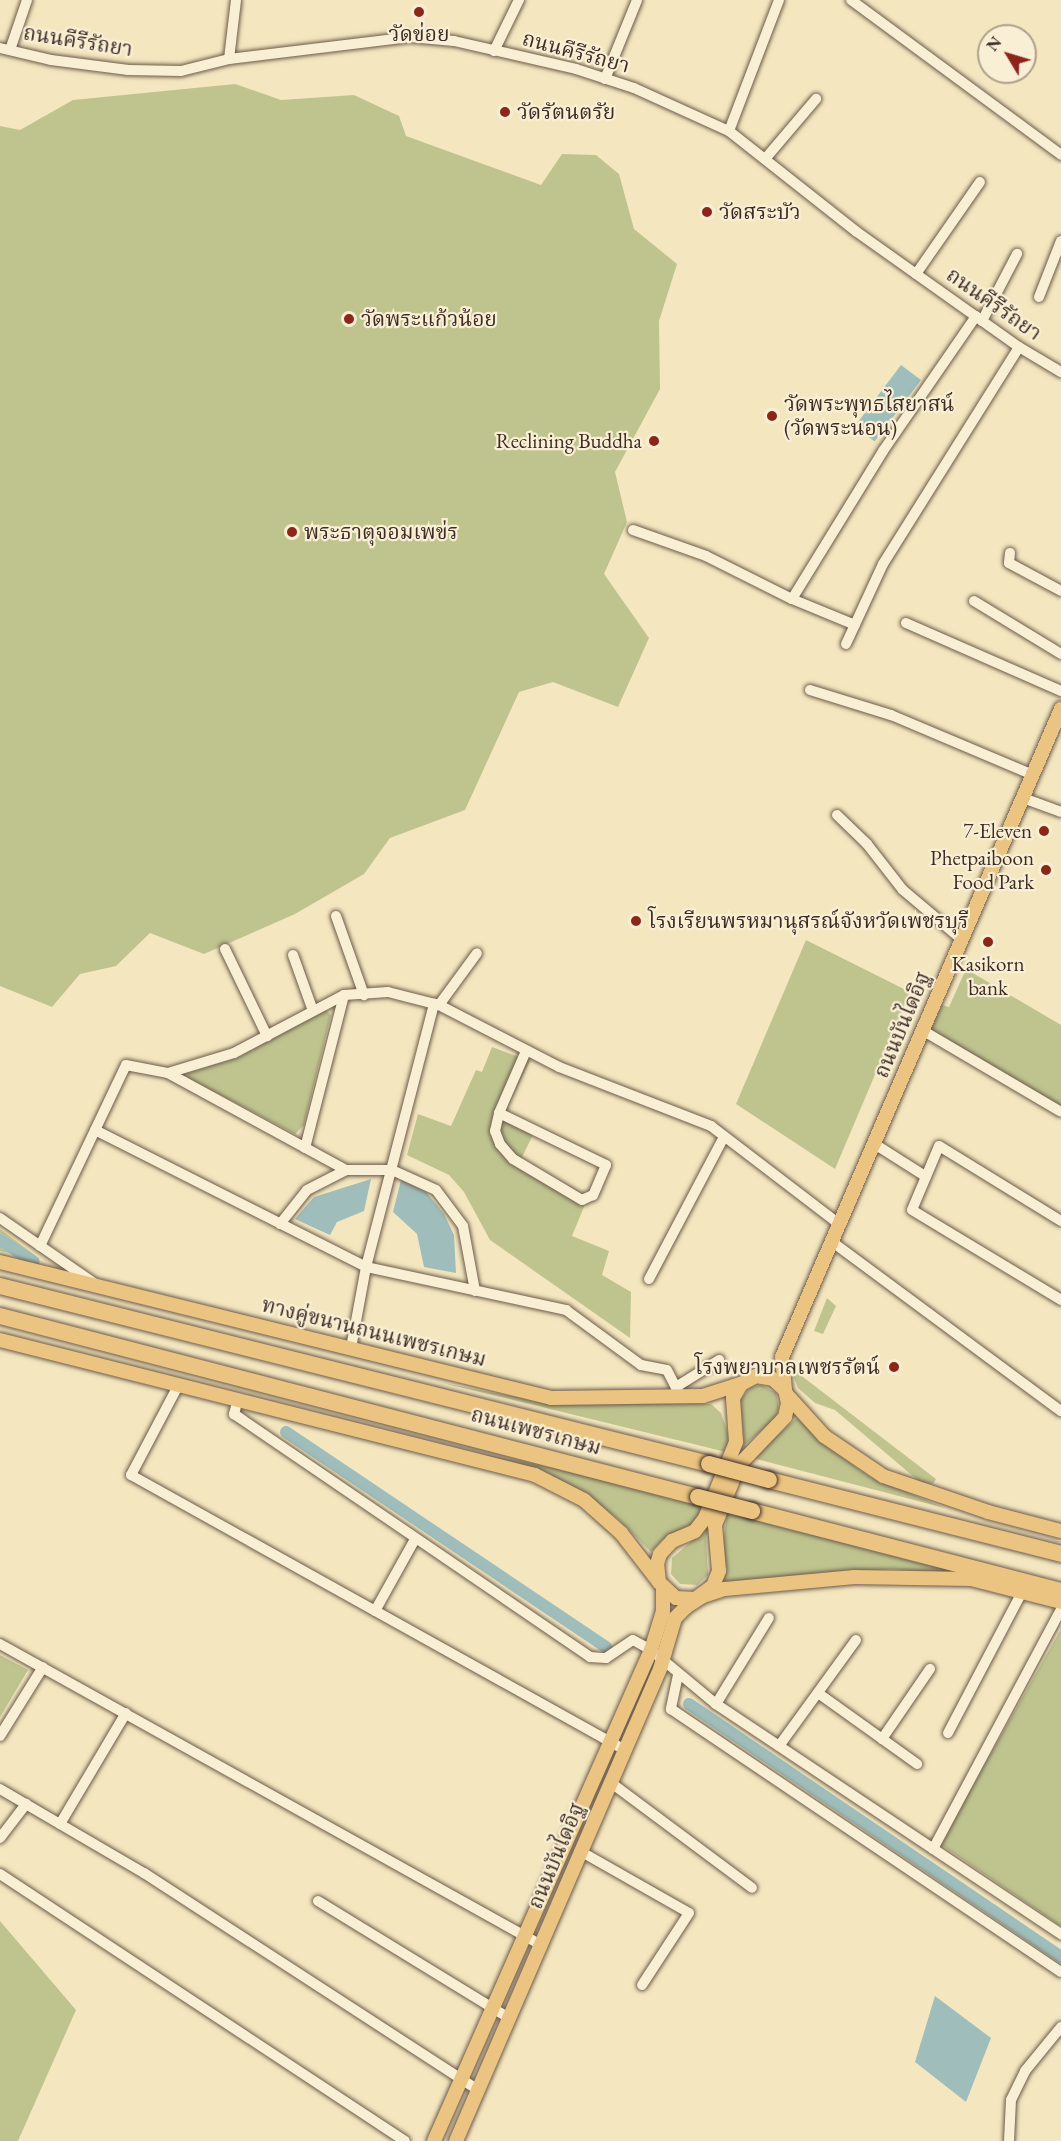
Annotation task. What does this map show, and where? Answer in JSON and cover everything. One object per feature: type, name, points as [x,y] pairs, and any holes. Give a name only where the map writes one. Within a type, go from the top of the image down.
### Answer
[{"type":"highway","name":"ถนนเพชรเกษม","points":[[0,1286],[1061,1554]]},
{"type":"highway","name":"ถนนเพชรเกษม","points":[[0,1316],[1061,1591]]},
{"type":"highway","points":[[0,1324],[118,1346]]},
{"type":"main road","name":"ถนนบันไดอิฐ","points":[[456,2141],[663,1660],[675,1618],[703,1596],[718,1576],[716,1525],[739,1465],[760,1438],[781,1423],[788,1409],[782,1357],[1033,775],[1056,735],[1061,709]]},
{"type":"main road","name":"ทางคู่ขนานถนนเพชรเกษม","points":[[0,1262],[551,1398],[678,1391],[703,1396],[741,1384],[756,1376]]},
{"type":"main road","points":[[0,1340],[534,1475],[584,1500],[621,1533],[661,1585],[686,1600],[725,1589],[854,1577],[971,1579],[1061,1602]]},
{"type":"main road","points":[[756,1376],[782,1357]]},
{"type":"main road","points":[[756,1376],[773,1379],[824,1436],[883,1476],[988,1512],[1061,1531]]},
{"type":"main road","name":"ถนนบันไดอิฐ","points":[[434,2141],[491,2007],[651,1650],[663,1611],[657,1564],[660,1554],[672,1541],[695,1531],[705,1518],[730,1459],[737,1426],[733,1398],[741,1384]]},
{"type":"street","points":[[5,49],[27,0]]},
{"type":"street","points":[[229,59],[236,0]]},
{"type":"street","points":[[494,51],[519,0]]},
{"type":"street","points":[[604,79],[637,0]]},
{"type":"street","points":[[729,131],[779,0]]},
{"type":"street","points":[[853,1],[1061,155]]},
{"type":"street","name":"ถนนคีรีรัถยา","points":[[5,49],[51,60],[128,70],[181,70],[229,59],[410,37],[494,51],[604,79],[729,131],[916,274],[1019,347],[1061,372]]},
{"type":"street","points":[[765,159],[816,99]]},
{"type":"street","points":[[916,274],[980,182]]},
{"type":"street","points":[[1039,297],[1061,241]]},
{"type":"street","points":[[792,599],[883,451],[979,319],[1017,254]]},
{"type":"street","points":[[846,644],[883,564],[1019,347]]},
{"type":"street","points":[[633,530],[706,556],[792,599],[855,625]]},
{"type":"street","points":[[1010,553],[1010,563],[1061,591]]},
{"type":"street","points":[[974,601],[1061,654]]},
{"type":"street","points":[[906,623],[1061,691]]},
{"type":"street","points":[[810,690],[891,715],[1033,775]]},
{"type":"street","points":[[1023,798],[1061,812]]},
{"type":"street","points":[[837,815],[867,844],[903,890],[961,939]]},
{"type":"street","points":[[336,916],[364,995]]},
{"type":"street","points":[[225,949],[267,1036]]},
{"type":"street","points":[[351,1348],[366,1267],[437,1005],[477,953]]},
{"type":"street","points":[[293,955],[313,1011]]},
{"type":"street","points":[[168,1073],[234,1053],[344,995],[388,992],[437,1005],[526,1051],[701,1121],[838,1223]]},
{"type":"street","points":[[305,1148],[344,995]]},
{"type":"street","points":[[922,1030],[1061,1112]]},
{"type":"street","points":[[499,1113],[606,1164],[593,1196],[582,1200],[513,1159],[500,1144],[495,1131],[499,1113],[526,1051]]},
{"type":"street","points":[[40,1246],[126,1065],[168,1073],[346,1170]]},
{"type":"street","points":[[95,1130],[366,1267],[566,1310],[641,1365],[667,1370],[678,1391],[719,1360]]},
{"type":"street","points":[[649,1279],[724,1137]]},
{"type":"street","points":[[873,1143],[925,1176]]},
{"type":"street","points":[[1061,1221],[939,1146],[912,1210],[1061,1300]]},
{"type":"street","points":[[280,1224],[307,1190],[346,1170],[392,1170],[436,1190],[463,1226],[475,1291]]},
{"type":"street","points":[[0,1218],[99,1286]]},
{"type":"street","points":[[831,1241],[1061,1411]]},
{"type":"street","points":[[179,1384],[130,1475],[625,1750]]},
{"type":"street","points":[[238,1399],[234,1414],[590,1657],[606,1658],[633,1640],[651,1650],[678,1675],[716,1704],[1061,1934]]},
{"type":"street","points":[[375,1611],[415,1539]]},
{"type":"street","points":[[948,1733],[1022,1592]]},
{"type":"street","points":[[933,1849],[1061,1609]]},
{"type":"street","points":[[716,1704],[769,1618]]},
{"type":"street","points":[[779,1746],[856,1640]]},
{"type":"street","points":[[0,1644],[541,1945]]},
{"type":"street","points":[[0,1736],[43,1667]]},
{"type":"street","points":[[882,1739],[930,1669]]},
{"type":"street","points":[[678,1675],[671,1709],[1061,1972]]},
{"type":"street","points":[[818,1693],[917,1764]]},
{"type":"street","points":[[60,1824],[126,1713]]},
{"type":"street","points":[[610,1782],[752,1888]]},
{"type":"street","points":[[0,1789],[144,1873],[478,2090]]},
{"type":"street","points":[[0,1838],[26,1804]]},
{"type":"street","points":[[580,1851],[689,1913],[642,1985]]},
{"type":"street","points":[[0,1874],[405,2141]]},
{"type":"street","points":[[318,1901],[509,2018]]},
{"type":"street","points":[[1009,2141],[1011,2100],[1024,2071],[1061,2027]]},
{"type":"green space","points":[[235,84],[281,100],[354,95],[399,116],[406,136],[541,185],[562,154],[596,155],[619,174],[634,229],[677,264],[659,321],[660,389],[615,472],[627,522],[604,574],[649,638],[618,707],[553,682],[519,692],[465,810],[390,838],[364,874],[295,914],[204,954],[150,933],[116,966],[80,974],[52,1007],[0,986],[0,126],[20,130],[73,100]]},
{"type":"green space","points":[[806,940],[910,992],[835,1169],[736,1104]]},
{"type":"green space","points":[[966,969],[1061,1025],[1061,1110],[929,1031],[942,1005],[949,1007]]},
{"type":"green space","points":[[326,1010],[331,1015],[304,1125],[295,1134],[188,1078],[187,1073],[237,1058]]},
{"type":"green space","points":[[492,1047],[530,1061],[505,1112],[537,1127],[521,1159],[588,1197],[572,1236],[609,1251],[602,1275],[631,1292],[630,1338],[490,1240],[464,1192],[449,1175],[407,1155],[418,1114],[451,1126],[476,1070],[482,1072]]},
{"type":"green space","points":[[0,1229],[40,1259],[0,1251]]},
{"type":"green space","points":[[827,1298],[836,1306],[823,1334],[814,1331]]},
{"type":"green space","points":[[790,1367],[936,1479],[933,1484],[921,1483],[835,1410],[815,1403],[798,1388]]},
{"type":"green space","points":[[443,1383],[538,1401],[711,1404],[721,1413],[729,1436],[726,1452]]},
{"type":"green space","points":[[762,1385],[776,1393],[779,1408],[775,1419],[744,1445],[740,1400],[751,1387]]},
{"type":"green space","points":[[797,1418],[836,1453],[870,1477],[945,1508],[752,1458]]},
{"type":"green space","points":[[472,1452],[609,1479],[693,1502],[702,1509],[693,1524],[661,1541],[651,1552],[617,1518],[585,1493],[535,1469]]},
{"type":"green space","points":[[727,1515],[747,1517],[990,1577],[892,1569],[722,1583],[727,1570],[722,1549]]},
{"type":"green space","points":[[712,1517],[706,1537],[708,1575],[697,1585],[680,1584],[671,1574],[672,1558],[700,1534]]},
{"type":"green space","points":[[1061,1629],[1061,1926],[940,1844]]},
{"type":"green space","points":[[0,1655],[28,1670],[0,1717]]},
{"type":"green space","points":[[0,1921],[76,2010],[18,2141],[0,2141]]},
{"type":"water","points":[[901,365],[921,380],[875,442],[855,426]]},
{"type":"water","points":[[371,1179],[364,1211],[337,1222],[330,1235],[295,1219],[314,1197]]},
{"type":"water","points":[[401,1180],[426,1192],[444,1214],[454,1235],[456,1273],[424,1267],[417,1234],[393,1212]]},
{"type":"water","points":[[935,1996],[991,2038],[966,2102],[915,2062]]},
{"type":"waterway","points":[[0,1240],[34,1262]]},
{"type":"waterway","points":[[286,1432],[606,1647]]},
{"type":"waterway","points":[[689,1704],[1061,1957]]},
{"type":"place","name":"วัดข่อย","points":[[419,12]]},
{"type":"place","name":"วัดรัตนตรัย","points":[[505,112]]},
{"type":"place","name":"วัดสระบัว","points":[[707,212]]},
{"type":"place","name":"วัดพระแก้วน้อย","points":[[349,319]]},
{"type":"place","name":"วัดพระพุทธไสยาสน์ (วัดพระนอน)","points":[[772,416]]},
{"type":"place","name":"Reclining Buddha","points":[[654,441]]},
{"type":"place","name":"พระธาตุจอมเพข่ร","points":[[292,532]]},
{"type":"place","name":"7-Eleven","points":[[1044,831]]},
{"type":"place","name":"Phetpaiboon Food Park","points":[[1046,870]]},
{"type":"place","name":"โรงเรียนพรหมานุสรณ์จังหวัดเพชรบุรี","points":[[636,921]]},
{"type":"place","name":"Kasikorn bank","points":[[988,942]]},
{"type":"place","name":"โรงพยาบาลเพชรรัตน์","points":[[894,1367]]}]
